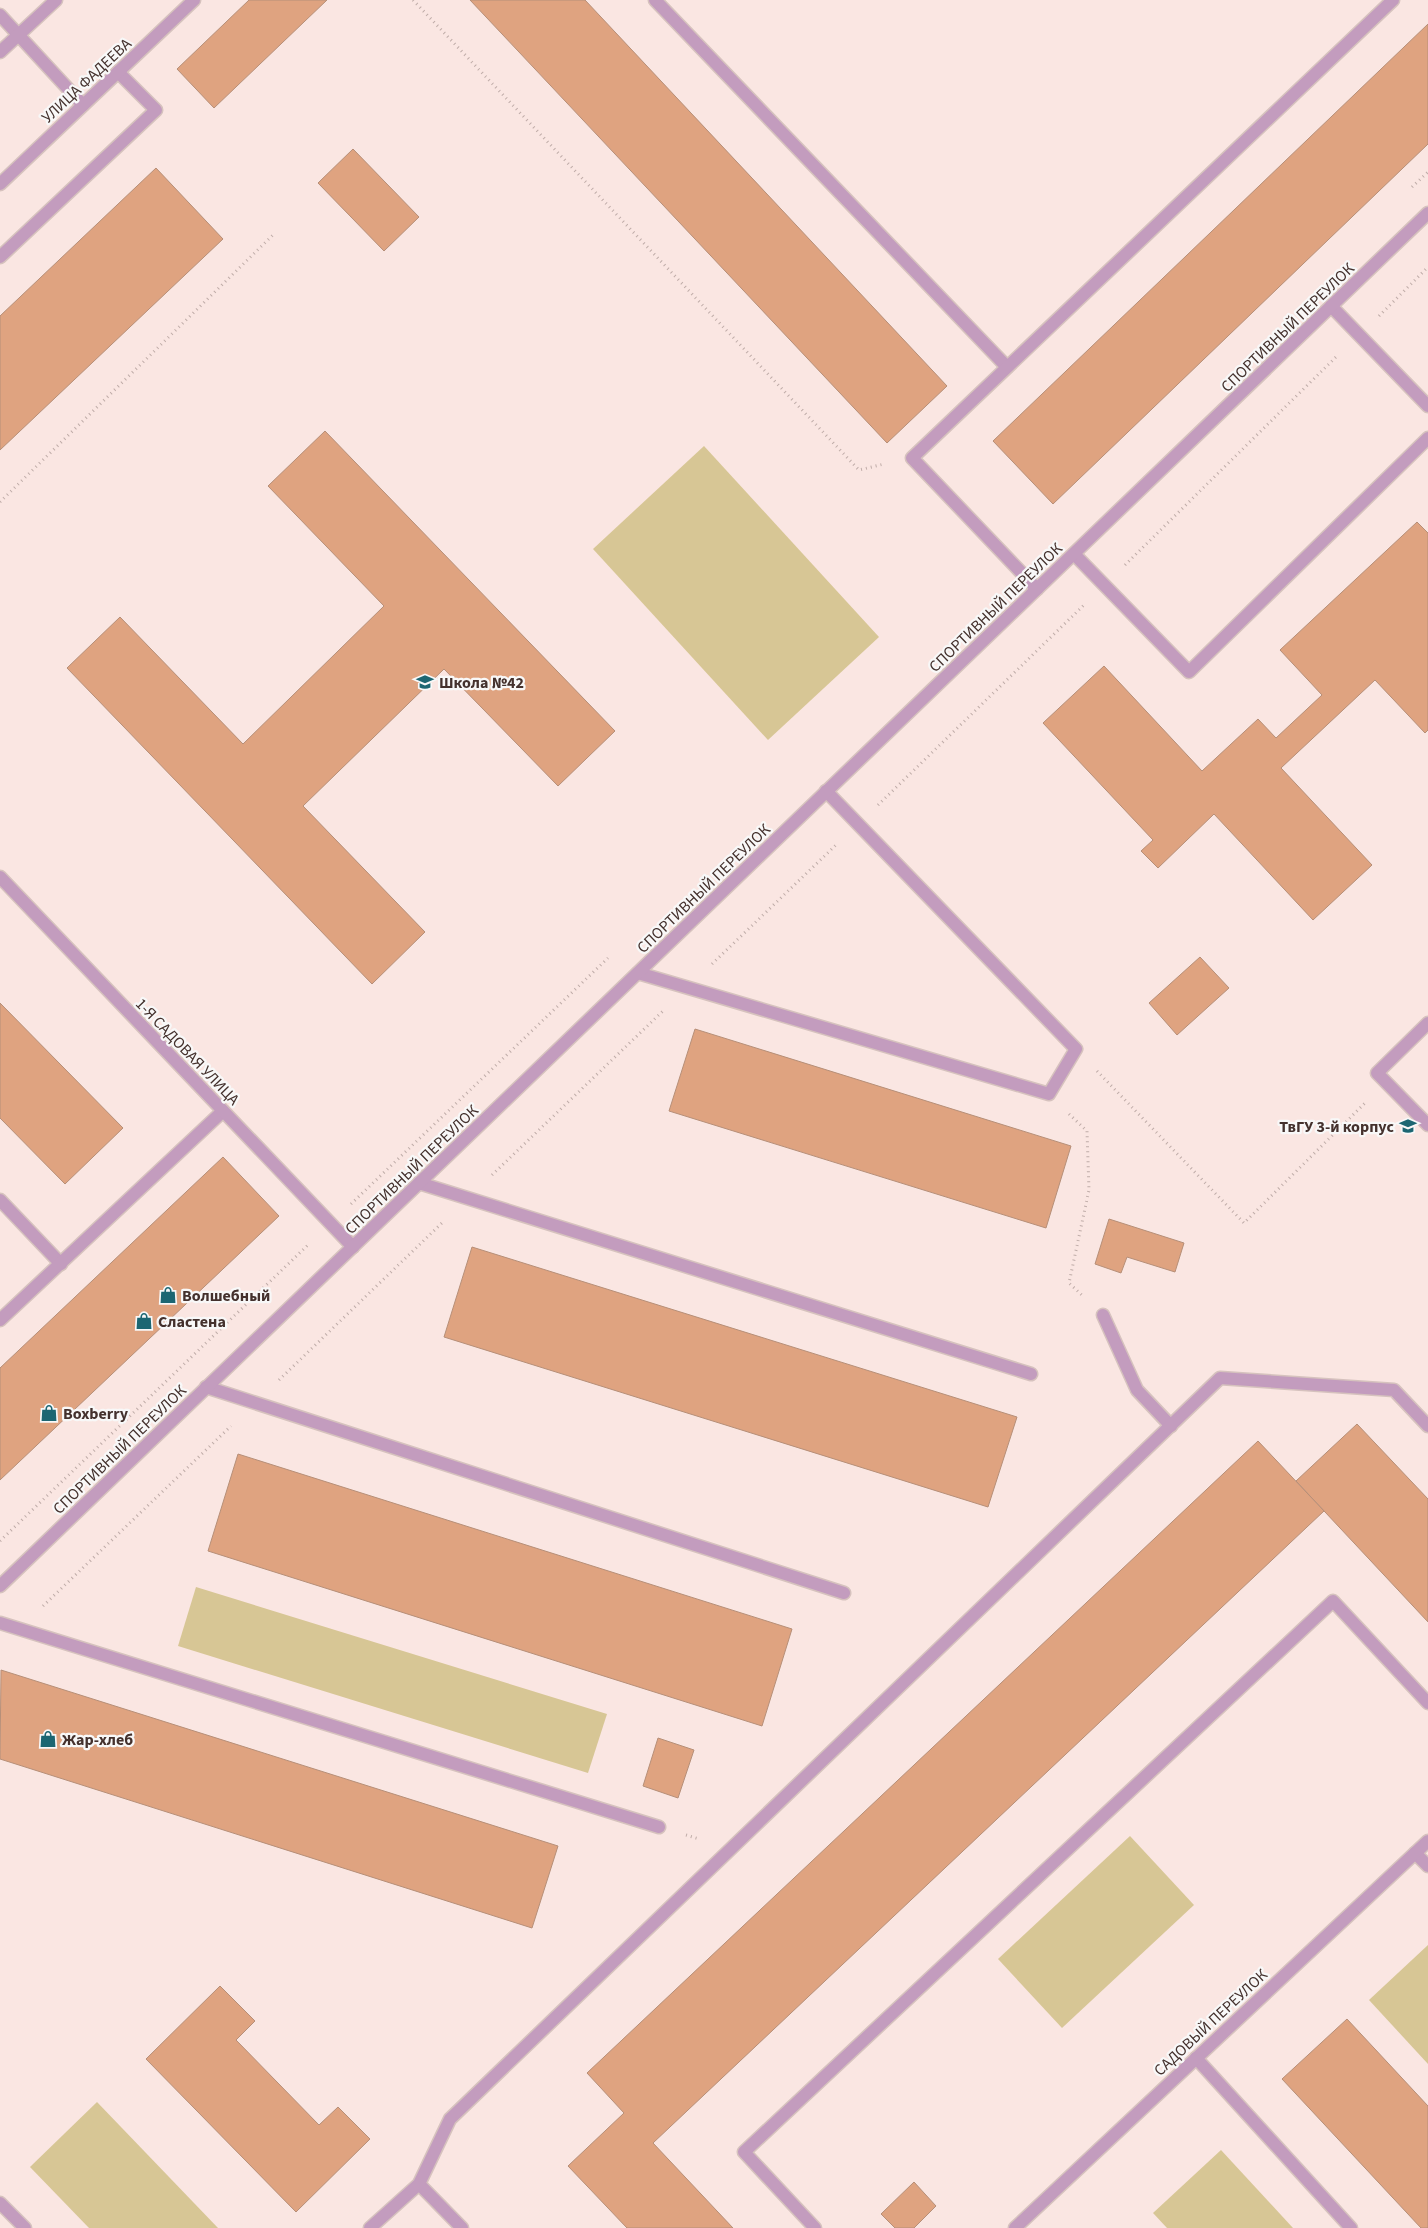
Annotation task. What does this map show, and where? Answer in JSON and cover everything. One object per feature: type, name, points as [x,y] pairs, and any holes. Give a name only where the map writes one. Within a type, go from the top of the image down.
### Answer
[{"type":"street","points":[[0,52],[56,0]]},
{"type":"street","name":"УЛИЦА ФАДЕЕВА","points":[[0,184],[194,0]]},
{"type":"street","points":[[654,0],[1007,367]]},
{"type":"street","points":[[1037,590],[912,458],[1393,0]]},
{"type":"street","points":[[0,15],[83,105]]},
{"type":"street","points":[[0,257],[156,110],[118,72]]},
{"type":"street","name":"СПОРТИВНЫЙ ПЕРЕУЛОК","points":[[0,1586],[1428,214]]},
{"type":"street","points":[[1331,306],[1428,406]]},
{"type":"street","points":[[1074,554],[1189,672],[1428,438]]},
{"type":"street","points":[[638,973],[1049,1094],[1076,1049],[826,791]]},
{"type":"street","name":"1-Я САДОВАЯ УЛИЦА","points":[[0,877],[353,1247]]},
{"type":"street","points":[[1428,1023],[1377,1073],[1428,1126]]},
{"type":"street","points":[[0,1320],[223,1111]]},
{"type":"street","points":[[419,1183],[1031,1374]]},
{"type":"street","points":[[0,1200],[60,1264]]},
{"type":"street","points":[[1103,1315],[1137,1390],[1171,1426]]},
{"type":"street","points":[[370,2228],[419,2184],[450,2119],[1220,1378],[1394,1390],[1428,1426]]},
{"type":"street","points":[[206,1387],[844,1593]]},
{"type":"street","points":[[815,2228],[744,2152],[1333,1601],[1428,1703]]},
{"type":"street","points":[[0,1623],[659,1827]]},
{"type":"street","name":"САДОВЫЙ ПЕРЕУЛОК","points":[[1015,2228],[1428,1841]]},
{"type":"street","points":[[1415,1853],[1428,1866]]},
{"type":"street","points":[[1196,2058],[1352,2228]]},
{"type":"street","points":[[419,2184],[462,2228]]},
{"type":"street","points":[[0,2203],[25,2228]]},
{"type":"path","points":[[413,0],[859,470],[912,458]]},
{"type":"path","points":[[0,502],[274,234]]},
{"type":"path","points":[[56,1594],[858,824],[1105,585],[1428,267]]},
{"type":"path","points":[[1076,1049],[1244,1223],[1386,1082]]},
{"type":"path","points":[[1049,1094],[1087,1131],[1089,1190],[1069,1283],[1103,1315]]},
{"type":"path","points":[[659,1827],[731,1849]]},
{"type":"shaded area","points":[[704,446],[879,637],[768,740],[593,549]]},
{"type":"shaded area","points":[[196,1587],[607,1714],[588,1773],[178,1646]]},
{"type":"shaded area","points":[[1130,1836],[1194,1905],[1062,2028],[998,1959]]},
{"type":"shaded area","points":[[1428,1945],[1428,2064],[1369,2000]]},
{"type":"shaded area","points":[[97,2102],[218,2228],[89,2228],[30,2167]]},
{"type":"shaded area","points":[[1221,2150],[1293,2228],[1167,2228],[1153,2213]]},
{"type":"building","points":[[249,0],[327,0],[214,108],[177,69]]},
{"type":"building","points":[[470,0],[585,0],[947,386],[887,443]]},
{"type":"building","points":[[1428,24],[1428,144],[1053,504],[993,441]]},
{"type":"building","points":[[353,149],[419,217],[384,251],[318,183]]},
{"type":"building","points":[[156,168],[223,239],[0,450],[0,316]]},
{"type":"building","points":[[325,431],[615,731],[558,786],[444,669],[303,806],[425,932],[372,984],[67,668],[120,617],[243,744],[384,606],[268,486]]},
{"type":"building","points":[[1417,522],[1428,533],[1428,730],[1425,733],[1375,680],[1281,768],[1372,865],[1313,920],[1214,814],[1158,868],[1141,851],[1153,840],[1043,723],[1104,666],[1202,771],[1258,719],[1276,738],[1322,695],[1280,650]]},
{"type":"building","points":[[1200,957],[1229,988],[1177,1035],[1149,1003]]},
{"type":"building","points":[[0,1003],[123,1128],[65,1184],[0,1118]]},
{"type":"building","points":[[695,1029],[1071,1146],[1046,1228],[669,1111]]},
{"type":"building","points":[[223,1157],[279,1216],[0,1480],[0,1368]]},
{"type":"building","points":[[1109,1219],[1184,1243],[1175,1272],[1127,1257],[1121,1273],[1095,1264]]},
{"type":"building","points":[[472,1247],[1017,1417],[988,1507],[444,1337]]},
{"type":"building","points":[[1357,1424],[1428,1499],[1428,1622],[1296,1481]]},
{"type":"building","points":[[1258,1441],[1324,1511],[653,2143],[733,2228],[627,2228],[568,2166],[624,2113],[587,2073]]},
{"type":"building","points":[[238,1454],[792,1629],[762,1726],[208,1551]]},
{"type":"building","points":[[1,1670],[558,1846],[532,1928],[0,1759]]},
{"type":"building","points":[[658,1738],[694,1750],[678,1798],[643,1786]]},
{"type":"building","points":[[220,1986],[255,2021],[236,2040],[319,2125],[338,2107],[370,2139],[296,2212],[146,2059]]},
{"type":"building","points":[[1347,2019],[1428,2106],[1428,2228],[1421,2228],[1282,2079]]},
{"type":"building","points":[[914,2182],[936,2206],[914,2228],[895,2228],[881,2214]]},
{"type":"place","name":"Школа №42","points":[[425,682]]},
{"type":"place","name":"ТвГУ 3-й корпус","points":[[1408,1126]]},
{"type":"place","name":"Волшебный","points":[[168,1295]]},
{"type":"place","name":"Сластена","points":[[144,1321]]},
{"type":"place","name":"Boxberry","points":[[49,1413]]},
{"type":"place","name":"Жар-хлеб","points":[[48,1739]]}]
